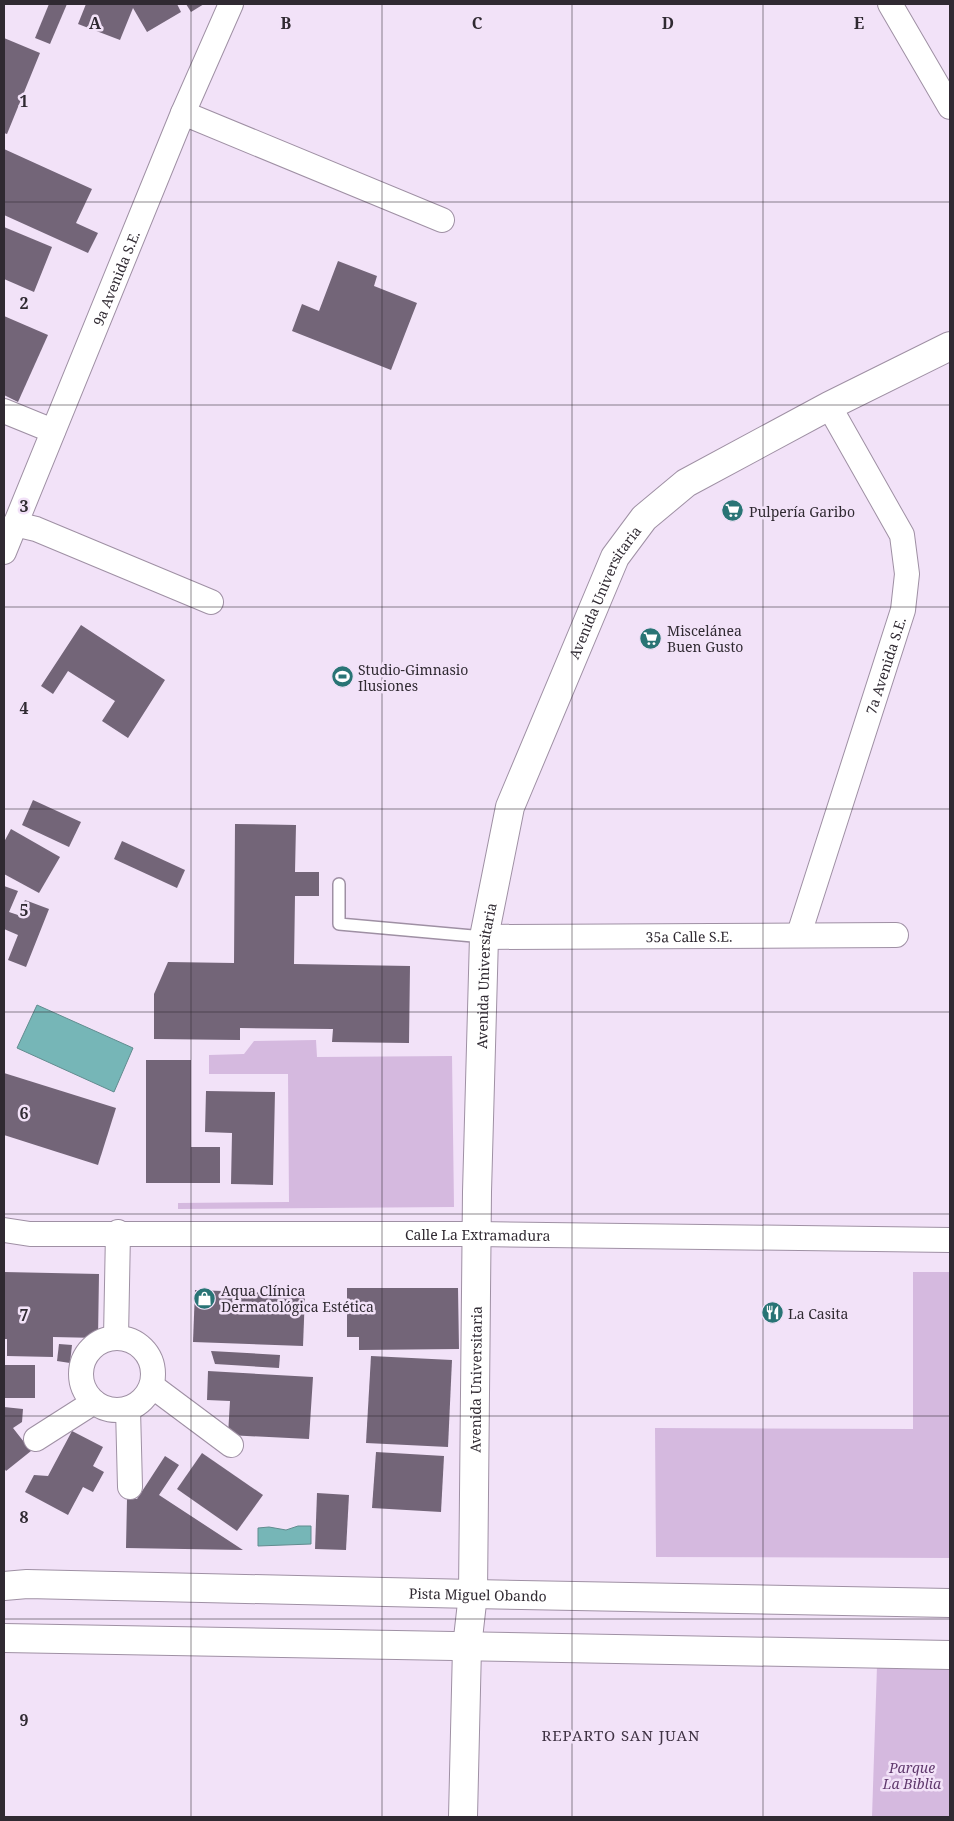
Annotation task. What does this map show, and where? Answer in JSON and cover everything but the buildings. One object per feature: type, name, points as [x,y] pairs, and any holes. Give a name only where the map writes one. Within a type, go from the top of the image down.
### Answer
[{"type":"main road","name":"Avenida Universitaria","points":[[463,1817],[467,1647],[473,1594],[477,1234],[484,937],[510,807],[615,557],[644,518],[686,483],[829,406],[950,346]]},
{"type":"main road","name":"Pista Miguel Obando","points":[[4,1586],[37,1584],[950,1603]]},
{"type":"main road","points":[[4,1638],[950,1655]]},
{"type":"street","name":"9a Avenida S.E.","points":[[4,552],[182,113],[231,4]]},
{"type":"street","points":[[890,4],[950,107]]},
{"type":"street","points":[[182,113],[442,220]]},
{"type":"street","name":"7a Avenida S.E.","points":[[799,934],[903,610],[908,574],[902,535],[829,406]]},
{"type":"street","points":[[4,411],[53,431]]},
{"type":"street","points":[[15,524],[36,529],[210,602]]},
{"type":"street","name":"35a Calle S.E.","points":[[484,937],[896,935]]},
{"type":"street","name":"Calle La Extramadura","points":[[4,1230],[30,1234],[118,1232],[477,1234],[950,1240]]},
{"type":"street","points":[[116,1338],[118,1232]]},
{"type":"street","points":[[116,1338],[128,1340],[138,1345],[147,1353],[152,1363],[154,1374],[152,1386],[147,1396],[138,1404],[128,1409],[105,1408],[94,1402],[86,1392],[81,1381],[82,1368],[86,1357],[94,1347],[104,1341],[116,1338]]},
{"type":"street","points":[[152,1386],[231,1445]]},
{"type":"street","points":[[36,1439],[94,1402]]},
{"type":"street","points":[[128,1409],[130,1487]]},
{"type":"lane","points":[[339,884],[339,924],[484,937]]},
{"type":"green space","points":[[316,1040],[317,1057],[452,1056],[454,1207],[178,1209],[178,1203],[289,1202],[288,1074],[209,1074],[209,1055],[244,1054],[254,1041]]},
{"type":"green space","points":[[913,1272],[950,1272],[950,1558],[656,1557],[655,1428],[913,1429]]},
{"type":"green space","name":"Parque La Biblia","points":[[877,1666],[950,1669],[950,1817],[872,1817]]},
{"type":"shaded area","points":[[37,1005],[133,1048],[114,1092],[17,1048]]},
{"type":"shaded area","points":[[298,1526],[311,1526],[311,1544],[258,1546],[258,1528],[269,1527],[286,1530]]},
{"type":"place","name":"Pulpería Garibo","points":[[733,511]]},
{"type":"place","name":"Miscelánea Buen Gusto","points":[[651,638]]},
{"type":"place","name":"Studio-Gimnasio Ilusiones","points":[[342,677]]},
{"type":"place","name":"Aqua Clínica Dermatológica Estética","points":[[205,1298]]},
{"type":"place","name":"La Casita","points":[[772,1313]]},
{"type":"district","name":"REPARTO SAN JUAN","points":[[621,1735]]}]
